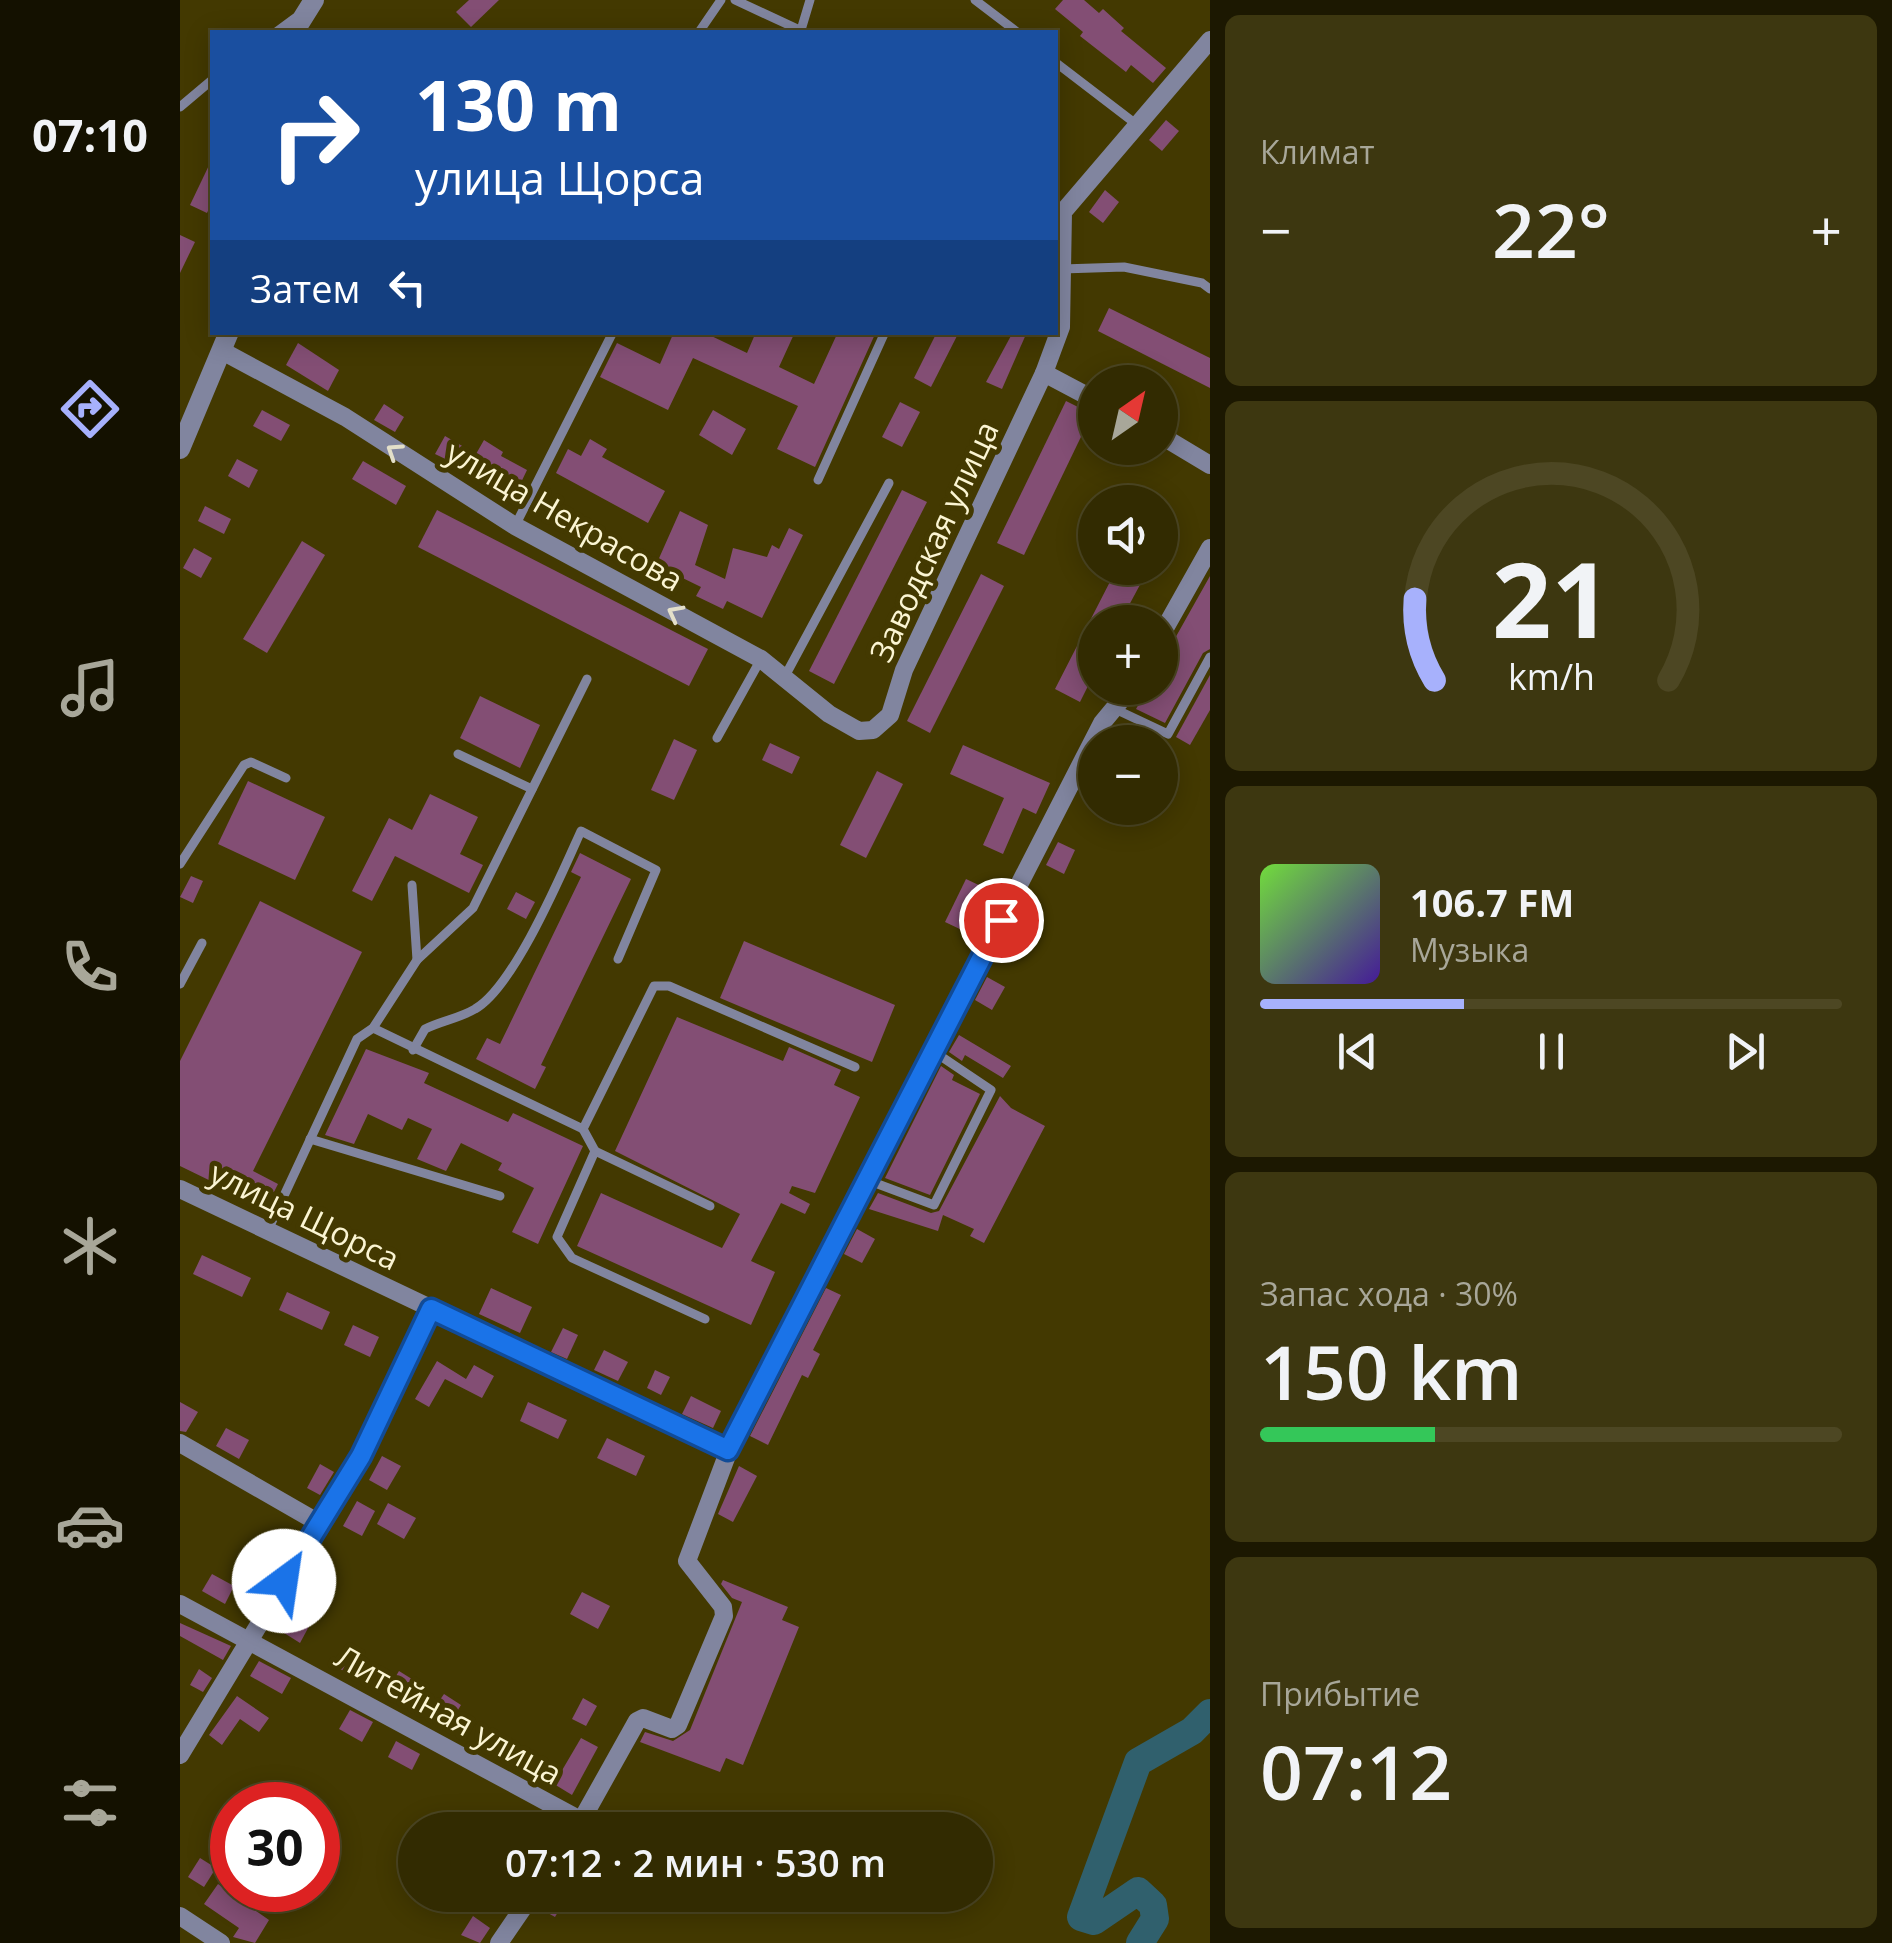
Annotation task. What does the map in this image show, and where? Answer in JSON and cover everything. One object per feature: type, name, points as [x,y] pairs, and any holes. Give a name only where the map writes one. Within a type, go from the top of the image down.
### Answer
[{"type":"street","points":[[295,30],[310,5]]},
{"type":"street","name":"Заводская улица","points":[[1058,333],[1059,211],[1210,40]]},
{"type":"street","name":"Заводская улица","points":[[872,730],[890,716],[904,670],[1044,373],[1057,335]]},
{"type":"street","points":[[180,450],[227,342]]},
{"type":"street","name":"улица Некрасова","points":[[227,342],[515,526],[762,659],[842,722],[859,731],[872,730]]},
{"type":"street","points":[[1044,373],[1078,391]]},
{"type":"street","points":[[1178,446],[1210,465]]},
{"type":"street","points":[[1178,605],[1210,548]]},
{"type":"street","points":[[587,1812],[637,1722],[643,1718],[672,1729],[678,1724],[724,1616],[723,1607],[686,1561],[728,1450],[1102,723],[1118,705]]},
{"type":"street","name":"улица Щорса","points":[[180,1189],[728,1450]]},
{"type":"street","points":[[180,1754],[361,1456],[431,1309]]},
{"type":"street","points":[[180,1443],[319,1523]]},
{"type":"street","name":"Литейная улица","points":[[180,1604],[554,1812]]},
{"type":"street","points":[[499,1943],[520,1912]]},
{"type":"street","points":[[180,1916],[221,1943]]},
{"type":"lane","points":[[700,30],[721,0]]},
{"type":"lane","points":[[735,0],[800,30]]},
{"type":"lane","points":[[802,30],[810,0]]},
{"type":"lane","points":[[975,0],[1014,30]]},
{"type":"lane","points":[[279,30],[310,5]]},
{"type":"lane","points":[[1058,64],[1136,124]]},
{"type":"lane","points":[[180,107],[210,82]]},
{"type":"lane","points":[[1060,269],[1124,266],[1207,283]]},
{"type":"lane","points":[[515,526],[611,335]]},
{"type":"lane","points":[[818,480],[883,335]]},
{"type":"lane","points":[[784,678],[890,483]]},
{"type":"lane","points":[[1115,710],[1168,734],[1210,657]]},
{"type":"lane","points":[[717,738],[762,659]]},
{"type":"lane","points":[[266,1232],[357,1039],[373,1028],[416,960],[473,908],[587,679]]},
{"type":"lane","points":[[458,754],[532,789]]},
{"type":"lane","points":[[180,864],[244,765],[251,762],[286,778]]},
{"type":"lane","points":[[414,1050],[425,1029],[478,1008],[488,996],[538,926],[581,831],[656,870],[618,960]]},
{"type":"lane","points":[[412,885],[416,960]]},
{"type":"lane","points":[[180,984],[202,943]]},
{"type":"lane","points":[[583,1129],[654,986],[668,986],[854,1068]]},
{"type":"lane","points":[[373,1028],[583,1129],[595,1151],[710,1206]]},
{"type":"lane","points":[[867,1180],[934,1205],[991,1090],[933,1051]]},
{"type":"lane","points":[[310,1140],[500,1196]]},
{"type":"lane","points":[[595,1151],[557,1237],[572,1258],[705,1319]]},
{"type":"building","points":[[469,0],[499,0],[471,27],[456,12]]},
{"type":"building","points":[[1063,0],[1084,0],[1099,13],[1103,9],[1124,28],[1121,31],[1166,68],[1153,83],[1131,65],[1126,72],[1080,36],[1083,32],[1055,9]]},
{"type":"building","points":[[1166,120],[1179,131],[1162,151],[1149,140]]},
{"type":"building","points":[[210,163],[207,213],[190,205]]},
{"type":"building","points":[[1105,190],[1119,202],[1103,223],[1089,212]]},
{"type":"building","points":[[180,235],[195,242],[180,273]]},
{"type":"building","points":[[1109,308],[1210,358],[1210,388],[1178,372],[1178,365],[1165,365],[1098,331]]},
{"type":"building","points":[[673,335],[709,335],[747,353],[755,335],[794,335],[779,367],[814,384],[837,335],[875,335],[815,467],[777,449],[798,406],[693,358],[668,410],[600,377],[617,343],[660,364]]},
{"type":"building","points":[[936,335],[957,335],[931,387],[914,378]]},
{"type":"building","points":[[1011,335],[1026,335],[1002,389],[986,382]]},
{"type":"building","points":[[298,343],[339,370],[328,391],[286,365]]},
{"type":"building","points":[[1066,401],[1078,407],[1078,443],[1024,555],[997,543]]},
{"type":"building","points":[[900,402],[920,412],[902,447],[882,437]]},
{"type":"building","points":[[384,404],[404,417],[395,432],[374,420]]},
{"type":"building","points":[[262,410],[290,425],[281,441],[253,426]]},
{"type":"building","points":[[713,410],[746,429],[732,455],[699,435]]},
{"type":"building","points":[[445,436],[476,454],[484,440],[503,452],[501,456],[527,470],[516,493],[435,454]]},
{"type":"building","points":[[590,439],[607,449],[602,457],[665,491],[648,523],[556,473],[568,449],[581,456]]},
{"type":"building","points":[[237,459],[258,470],[249,488],[228,476]]},
{"type":"building","points":[[363,461],[406,486],[396,505],[352,479]]},
{"type":"building","points":[[902,490],[927,502],[834,684],[809,671]]},
{"type":"building","points":[[205,506],[231,519],[224,534],[198,521]]},
{"type":"building","points":[[437,510],[708,649],[689,686],[418,547]]},
{"type":"building","points":[[680,511],[708,525],[695,565],[725,579],[733,548],[767,557],[772,545],[779,549],[789,528],[803,535],[762,618],[727,601],[723,609],[696,596],[701,587],[656,565]]},
{"type":"building","points":[[302,541],[325,555],[267,653],[243,639]]},
{"type":"building","points":[[194,548],[212,558],[201,578],[183,568]]},
{"type":"building","points":[[981,574],[1004,586],[930,733],[907,721]]},
{"type":"building","points":[[1210,576],[1210,649],[1203,653],[1178,699],[1178,633]]},
{"type":"building","points":[[1108,585],[1140,585],[1129,605],[1098,605]]},
{"type":"building","points":[[1078,644],[1078,701],[1055,689]]},
{"type":"building","points":[[1210,675],[1210,710],[1190,745],[1178,738]]},
{"type":"building","points":[[480,696],[540,725],[520,768],[460,738]]},
{"type":"building","points":[[1138,705],[1175,705],[1165,723],[1136,709]]},
{"type":"building","points":[[674,739],[697,750],[674,800],[651,790]]},
{"type":"building","points":[[770,743],[800,757],[792,774],[762,760]]},
{"type":"building","points":[[963,745],[1050,783],[1036,814],[1023,808],[1003,854],[983,845],[1004,798],[950,774]]},
{"type":"building","points":[[877,771],[903,784],[866,858],[840,845]]},
{"type":"building","points":[[248,781],[325,817],[295,880],[218,844]]},
{"type":"building","points":[[430,794],[478,817],[460,854],[483,865],[469,893],[395,856],[372,901],[352,891],[389,818],[412,830]]},
{"type":"building","points":[[1058,842],[1075,850],[1064,874],[1046,865]]},
{"type":"building","points":[[580,853],[631,879],[541,1065],[546,1067],[535,1089],[476,1059],[487,1038],[500,1044],[581,877],[571,872]]},
{"type":"building","points":[[191,876],[203,881],[193,903],[180,897]]},
{"type":"building","points":[[966,879],[985,888],[964,931],[945,922]]},
{"type":"building","points":[[516,892],[535,902],[526,919],[507,909]]},
{"type":"building","points":[[260,901],[362,952],[253,1171],[278,1184],[266,1208],[180,1166],[180,1061]]},
{"type":"building","points":[[1019,913],[1039,924],[1029,943],[1009,932]]},
{"type":"building","points":[[744,941],[895,1005],[872,1062],[720,998]]},
{"type":"building","points":[[987,977],[1005,987],[992,1010],[975,1000]]},
{"type":"building","points":[[677,1017],[783,1061],[789,1047],[841,1070],[834,1085],[860,1097],[815,1193],[792,1186],[789,1193],[810,1204],[805,1214],[781,1203],[751,1261],[775,1272],[751,1325],[577,1246],[601,1193],[722,1248],[740,1214],[615,1151]]},
{"type":"building","points":[[959,1035],[1011,1066],[1003,1078],[965,1055],[962,1061],[949,1052]]},
{"type":"building","points":[[366,1049],[429,1073],[424,1083],[508,1122],[513,1113],[583,1146],[538,1244],[512,1232],[534,1188],[498,1170],[502,1163],[461,1143],[446,1171],[417,1159],[432,1129],[408,1118],[402,1130],[368,1114],[354,1144],[325,1135]]},
{"type":"building","points":[[941,1066],[954,1075],[952,1080],[980,1094],[930,1195],[885,1178]]},
{"type":"building","points":[[1000,1096],[1011,1108],[1045,1126],[984,1243],[970,1236],[974,1229],[943,1215],[938,1231],[869,1209],[878,1193],[931,1213],[939,1211]]},
{"type":"building","points":[[857,1229],[875,1239],[862,1263],[844,1254]]},
{"type":"building","points":[[202,1255],[251,1278],[242,1297],[193,1274]]},
{"type":"building","points":[[491,1288],[532,1307],[520,1333],[479,1314]]},
{"type":"building","points":[[826,1288],[841,1295],[813,1350],[820,1354],[808,1378],[802,1375],[768,1445],[750,1436]]},
{"type":"building","points":[[287,1292],[330,1312],[322,1330],[279,1310]]},
{"type":"building","points":[[353,1325],[379,1337],[370,1357],[344,1345]]},
{"type":"building","points":[[563,1328],[578,1335],[567,1359],[551,1352]]},
{"type":"building","points":[[604,1350],[628,1362],[618,1381],[594,1370]]},
{"type":"building","points":[[437,1361],[466,1379],[474,1365],[494,1376],[482,1398],[445,1379],[429,1407],[415,1399]]},
{"type":"building","points":[[655,1370],[670,1377],[661,1395],[647,1388]]},
{"type":"building","points":[[691,1396],[721,1411],[713,1428],[682,1414]]},
{"type":"building","points":[[180,1402],[198,1412],[186,1432],[180,1431]]},
{"type":"building","points":[[528,1402],[567,1420],[558,1439],[520,1421]]},
{"type":"building","points":[[226,1428],[249,1440],[239,1459],[216,1446]]},
{"type":"building","points":[[607,1438],[645,1456],[636,1476],[597,1458]]},
{"type":"building","points":[[382,1456],[401,1466],[387,1490],[369,1480]]},
{"type":"building","points":[[320,1464],[334,1472],[320,1495],[307,1488]]},
{"type":"building","points":[[739,1466],[757,1476],[733,1522],[718,1514]]},
{"type":"building","points":[[357,1501],[375,1511],[362,1536],[343,1526]]},
{"type":"building","points":[[388,1503],[416,1518],[404,1539],[377,1524]]},
{"type":"building","points":[[212,1574],[234,1586],[225,1604],[202,1591]]},
{"type":"building","points":[[723,1580],[788,1607],[782,1620],[799,1627],[743,1765],[726,1758],[720,1772],[640,1742],[645,1732],[673,1741],[690,1730],[742,1602],[732,1598],[721,1584]]},
{"type":"building","points":[[582,1592],[610,1606],[598,1629],[570,1614]]},
{"type":"building","points":[[294,1607],[313,1619],[300,1643],[281,1631]]},
{"type":"building","points":[[180,1623],[231,1646],[223,1660],[180,1636]]},
{"type":"building","points":[[347,1651],[368,1662],[359,1678],[338,1668]]},
{"type":"building","points":[[259,1661],[291,1678],[282,1694],[250,1676]]},
{"type":"building","points":[[199,1669],[212,1678],[203,1692],[190,1685]]},
{"type":"building","points":[[399,1671],[415,1681],[403,1701],[387,1691]]},
{"type":"building","points":[[444,1694],[461,1705],[449,1724],[431,1713]]},
{"type":"building","points":[[237,1696],[269,1718],[259,1732],[240,1719],[222,1745],[209,1735]]},
{"type":"building","points":[[583,1698],[597,1706],[586,1726],[572,1719]]},
{"type":"building","points":[[350,1710],[373,1722],[362,1742],[339,1729]]},
{"type":"building","points":[[581,1738],[598,1747],[572,1795],[554,1784]]},
{"type":"building","points":[[396,1741],[420,1754],[412,1770],[388,1757]]},
{"type":"building","points":[[200,1858],[210,1864],[210,1878],[204,1887],[188,1877]]},
{"type":"building","points":[[216,1912],[258,1912],[269,1920],[255,1943],[233,1937],[239,1928]]},
{"type":"building","points":[[473,1916],[490,1928],[480,1943],[461,1935]]},
{"type":"waterway","points":[[1140,1943],[1155,1919],[1153,1905],[1138,1891],[1094,1921],[1081,1917],[1138,1762],[1192,1731],[1210,1713]]},
{"type":"route","points":[[284,1581],[361,1456],[431,1309],[728,1450],[1001,920]]}]
